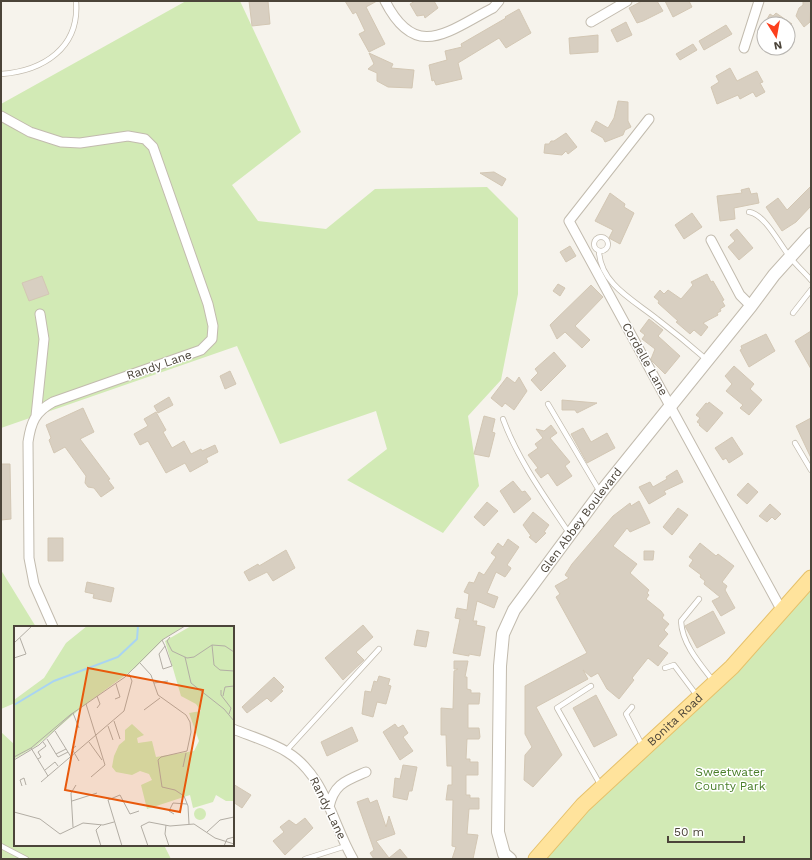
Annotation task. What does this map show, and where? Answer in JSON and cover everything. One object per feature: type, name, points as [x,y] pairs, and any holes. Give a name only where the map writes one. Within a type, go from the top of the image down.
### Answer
[{"type":"main road","name":"Bonita Road","points":[[536,859],[580,809],[602,787],[732,667],[811,578]]},
{"type":"street","points":[[385,1],[391,13],[407,30],[426,38],[439,36],[493,8],[499,1]]},
{"type":"street","points":[[591,22],[627,1]]},
{"type":"street","points":[[744,48],[759,1]]},
{"type":"street","name":"Randy Lane","points":[[1,116],[30,132],[61,142],[80,143],[128,136],[145,139],[153,147],[158,158],[170,198],[208,304],[214,326],[212,339],[201,350],[53,402],[42,407],[30,424],[28,442],[30,558],[34,584],[53,626]]},
{"type":"street","name":"Cordelle Lane","points":[[649,119],[569,221],[782,611]]},
{"type":"street","name":"Glen Abbey Boulevard","points":[[510,859],[504,854],[498,832],[500,666],[504,634],[514,610],[670,405],[774,275],[811,234]]},
{"type":"street","points":[[711,240],[740,295],[750,306]]},
{"type":"street","points":[[36,417],[44,339],[40,314]]},
{"type":"street","name":"Randy Lane","points":[[234,729],[286,751],[305,765],[329,807],[353,859]]},
{"type":"street","points":[[329,807],[331,795],[343,781],[366,772]]},
{"type":"lane","points":[[1,74],[30,68],[44,63],[55,56],[64,45],[72,29],[77,13],[76,1]]},
{"type":"lane","points":[[749,212],[754,213],[764,222],[790,257],[811,280]]},
{"type":"lane","points":[[599,251],[602,266],[620,290],[707,360]]},
{"type":"lane","points":[[793,313],[811,290]]},
{"type":"lane","points":[[548,404],[601,494]]},
{"type":"lane","points":[[503,419],[509,435],[540,490],[570,535]]},
{"type":"lane","points":[[795,443],[811,470]]},
{"type":"lane","points":[[699,599],[681,621],[681,628],[685,640],[715,683]]},
{"type":"lane","points":[[286,751],[379,649]]},
{"type":"lane","points":[[665,668],[674,665],[699,698]]},
{"type":"lane","points":[[591,686],[557,708],[602,787]]},
{"type":"lane","points":[[632,707],[626,714],[644,749]]},
{"type":"lane","points":[[1,846],[26,859]]},
{"type":"lane","points":[[305,859],[346,846]]},
{"type":"green space","points":[[186,1],[240,1],[301,132],[232,185],[258,221],[326,229],[375,189],[487,187],[518,218],[518,294],[501,380],[468,416],[479,486],[443,533],[347,480],[387,449],[376,411],[280,444],[237,346],[1,428],[1,104]]},
{"type":"green space","points":[[1,570],[35,626],[14,626],[14,703],[1,709]]},
{"type":"green space","name":"Sweetwater County Park","points":[[811,575],[811,859],[536,859]]},
{"type":"green space","points":[[1,732],[14,744],[14,846],[164,846],[171,859],[1,859]]},
{"type":"building","points":[[249,1],[268,1],[270,24],[252,26]]},
{"type":"building","points":[[345,1],[377,1],[366,7],[385,44],[369,52],[359,34],[365,31],[356,12],[353,14]]},
{"type":"building","points":[[415,1],[434,1],[438,8],[425,18],[424,15],[417,16],[410,4]]},
{"type":"building","points":[[642,1],[657,1],[663,11],[637,23],[629,8]]},
{"type":"building","points":[[665,1],[689,1],[692,7],[673,17]]},
{"type":"building","points":[[803,1],[811,1],[810,22],[804,27],[796,16],[799,8],[803,5]]},
{"type":"building","points":[[519,9],[531,33],[506,48],[499,38],[458,63],[462,79],[436,85],[434,80],[432,81],[429,65],[447,60],[445,51],[462,47],[461,44]]},
{"type":"building","points":[[776,13],[780,16],[773,16]]},
{"type":"building","points":[[626,22],[632,35],[617,42],[611,30]]},
{"type":"building","points":[[726,25],[732,34],[704,50],[699,41]]},
{"type":"building","points":[[598,35],[598,52],[570,54],[569,38]]},
{"type":"building","points":[[693,44],[697,50],[680,60],[676,54]]},
{"type":"building","points":[[369,53],[393,64],[391,68],[414,70],[412,88],[388,87],[377,81],[377,73],[368,69],[374,64]]},
{"type":"building","points":[[730,68],[737,81],[757,71],[763,82],[760,83],[765,92],[756,97],[753,92],[740,99],[738,95],[717,104],[711,87],[719,82],[716,76]]},
{"type":"building","points":[[618,101],[628,102],[628,121],[631,127],[625,130],[623,135],[605,142],[603,138],[591,131],[596,121],[608,128],[614,118]]},
{"type":"building","points":[[566,133],[577,147],[568,154],[566,151],[562,155],[544,153],[545,144],[549,144],[551,141],[554,141]]},
{"type":"building","points":[[494,172],[506,179],[502,186],[480,173]]},
{"type":"building","points":[[811,186],[811,206],[796,222],[782,231],[766,207],[778,198],[787,210]]},
{"type":"building","points":[[749,188],[751,194],[757,193],[759,203],[734,208],[735,219],[720,221],[717,196],[742,193],[741,190]]},
{"type":"building","points":[[610,193],[625,204],[624,207],[634,213],[620,244],[609,238],[613,230],[595,221]]},
{"type":"building","points":[[692,213],[702,227],[684,239],[675,225]]},
{"type":"building","points":[[737,229],[753,248],[739,260],[728,247],[735,241],[730,235]]},
{"type":"building","points":[[570,246],[576,256],[566,262],[560,252]]},
{"type":"building","points":[[707,274],[724,300],[722,301],[725,306],[720,309],[721,311],[717,313],[718,315],[703,323],[708,327],[701,336],[694,330],[690,334],[676,322],[678,321],[658,303],[659,301],[654,297],[660,290],[664,294],[668,290],[681,299],[693,285],[691,282]]},
{"type":"building","points":[[42,276],[49,294],[29,301],[22,283]]},
{"type":"building","points":[[558,284],[565,288],[560,296],[553,291]]},
{"type":"building","points":[[591,285],[603,297],[575,326],[590,340],[582,348],[565,332],[557,339],[550,325]]},
{"type":"building","points":[[649,319],[663,330],[658,336],[680,356],[665,374],[651,359],[655,349],[642,339],[645,335],[640,331]]},
{"type":"building","points":[[811,331],[811,369],[795,341]]},
{"type":"building","points":[[766,334],[775,351],[749,367],[740,350],[742,349],[741,346]]},
{"type":"building","points":[[554,352],[566,366],[541,391],[531,380],[538,373],[535,369]]},
{"type":"building","points":[[734,366],[754,384],[750,389],[762,400],[749,415],[740,408],[743,405],[726,391],[732,384],[725,376]]},
{"type":"building","points":[[230,371],[236,384],[225,389],[220,376]]},
{"type":"building","points":[[507,377],[515,383],[519,377],[527,391],[514,410],[505,403],[502,407],[491,398]]},
{"type":"building","points":[[169,397],[173,405],[158,413],[154,406]]},
{"type":"building","points":[[562,400],[597,403],[577,413],[575,410],[562,410]]},
{"type":"building","points":[[709,402],[723,413],[707,432],[697,422],[700,418],[696,415],[706,403],[708,404]]},
{"type":"building","points":[[83,408],[94,432],[80,439],[110,479],[108,480],[114,488],[101,497],[94,488],[88,487],[85,483],[86,476],[65,447],[54,453],[49,440],[51,438],[46,425]]},
{"type":"building","points":[[156,412],[166,430],[163,432],[172,448],[184,441],[191,454],[215,445],[218,452],[206,458],[208,462],[190,472],[185,463],[166,473],[148,441],[140,445],[134,434],[148,426],[144,419]]},
{"type":"building","points":[[484,416],[495,419],[492,432],[495,433],[489,457],[474,454]]},
{"type":"building","points":[[811,418],[811,458],[796,426]]},
{"type":"building","points":[[551,425],[557,433],[550,438],[570,462],[565,466],[572,476],[557,486],[548,473],[541,478],[535,470],[538,468],[528,455],[538,448],[535,444],[543,438],[536,429],[544,431]]},
{"type":"building","points":[[583,428],[591,442],[607,433],[615,448],[587,463],[571,434]]},
{"type":"building","points":[[732,437],[743,454],[729,463],[726,458],[723,460],[715,448]]},
{"type":"building","points":[[1,464],[10,464],[11,519],[1,520]]},
{"type":"building","points":[[677,470],[683,482],[664,491],[666,494],[649,504],[639,487],[650,482],[653,487],[667,479],[666,477]]},
{"type":"building","points":[[513,481],[522,492],[525,491],[531,499],[514,513],[500,491]]},
{"type":"building","points":[[748,483],[758,492],[747,504],[737,495]]},
{"type":"building","points":[[639,501],[650,523],[630,532],[627,528],[613,546],[637,564],[630,573],[649,590],[647,593],[649,595],[646,599],[661,611],[664,615],[662,618],[669,624],[664,630],[668,634],[658,646],[668,653],[658,666],[648,658],[632,678],[634,680],[619,699],[607,689],[598,673],[591,677],[583,670],[588,679],[536,707],[562,755],[533,787],[524,780],[525,755],[532,747],[525,734],[525,686],[587,653],[556,597],[560,594],[555,586],[569,578],[565,575],[572,564],[613,516],[630,503],[631,506]]},
{"type":"building","points":[[487,502],[498,511],[484,526],[474,517]]},
{"type":"building","points":[[770,504],[781,514],[775,520],[772,517],[767,522],[759,516]]},
{"type":"building","points":[[678,508],[688,515],[672,535],[663,527]]},
{"type":"building","points":[[533,512],[549,525],[544,532],[546,533],[536,543],[529,537],[531,536],[523,525]]},
{"type":"building","points":[[48,538],[63,538],[63,561],[48,561]]},
{"type":"building","points":[[508,539],[519,547],[507,565],[511,568],[510,570],[505,577],[496,572],[487,593],[498,597],[494,608],[477,601],[473,621],[477,621],[476,625],[485,627],[480,656],[469,654],[469,656],[453,653],[460,619],[455,618],[457,608],[467,610],[469,594],[464,592],[469,582],[474,583],[479,572],[484,575],[496,557],[491,553],[498,543],[503,547]]},
{"type":"building","points":[[700,543],[716,556],[718,554],[734,566],[722,582],[727,586],[725,590],[735,608],[721,616],[712,601],[720,597],[704,584],[705,581],[700,577],[701,575],[689,566],[693,560],[689,557]]},
{"type":"building","points":[[286,550],[295,568],[273,581],[267,572],[249,581],[244,572],[258,564],[259,566]]},
{"type":"building","points":[[644,551],[654,551],[653,560],[644,560]]},
{"type":"building","points":[[87,582],[114,588],[111,602],[93,598],[94,594],[85,592]]},
{"type":"building","points":[[713,611],[725,633],[697,648],[685,626]]},
{"type":"building","points":[[363,625],[373,637],[356,652],[364,660],[343,680],[325,658]]},
{"type":"building","points":[[417,630],[429,632],[426,647],[414,645]]},
{"type":"building","points":[[454,661],[468,661],[465,677],[467,677],[467,689],[471,690],[471,693],[480,693],[479,704],[468,704],[468,728],[479,728],[480,737],[479,739],[467,739],[466,759],[470,759],[470,762],[478,762],[478,775],[466,775],[466,795],[470,795],[470,798],[479,798],[479,809],[469,809],[467,834],[478,835],[473,859],[452,859],[456,847],[452,846],[453,800],[446,800],[448,785],[452,785],[452,766],[447,766],[446,735],[441,735],[441,708],[453,709],[454,671],[458,669],[454,669]]},
{"type":"building","points":[[379,676],[390,679],[388,685],[391,686],[386,704],[377,702],[373,717],[362,714],[365,691],[371,692],[374,681],[377,682]]},
{"type":"building","points":[[274,677],[284,687],[281,690],[283,691],[271,702],[267,698],[247,713],[242,707]]},
{"type":"building","points":[[596,695],[617,735],[594,747],[573,708]]},
{"type":"building","points":[[395,724],[398,728],[403,725],[408,733],[403,737],[413,751],[400,760],[383,732]]},
{"type":"building","points":[[352,727],[358,741],[327,756],[321,742]]},
{"type":"building","points":[[403,765],[417,767],[412,791],[409,791],[407,800],[393,797],[395,778],[400,779]]},
{"type":"building","points":[[234,785],[251,795],[242,808],[234,803]]},
{"type":"building","points":[[368,798],[370,803],[377,800],[386,827],[389,816],[395,834],[376,841],[389,858],[400,849],[408,859],[374,859],[370,853],[374,850],[357,802]]},
{"type":"building","points":[[305,818],[313,828],[285,855],[273,841],[284,832],[280,827],[289,820],[296,825]]}]
